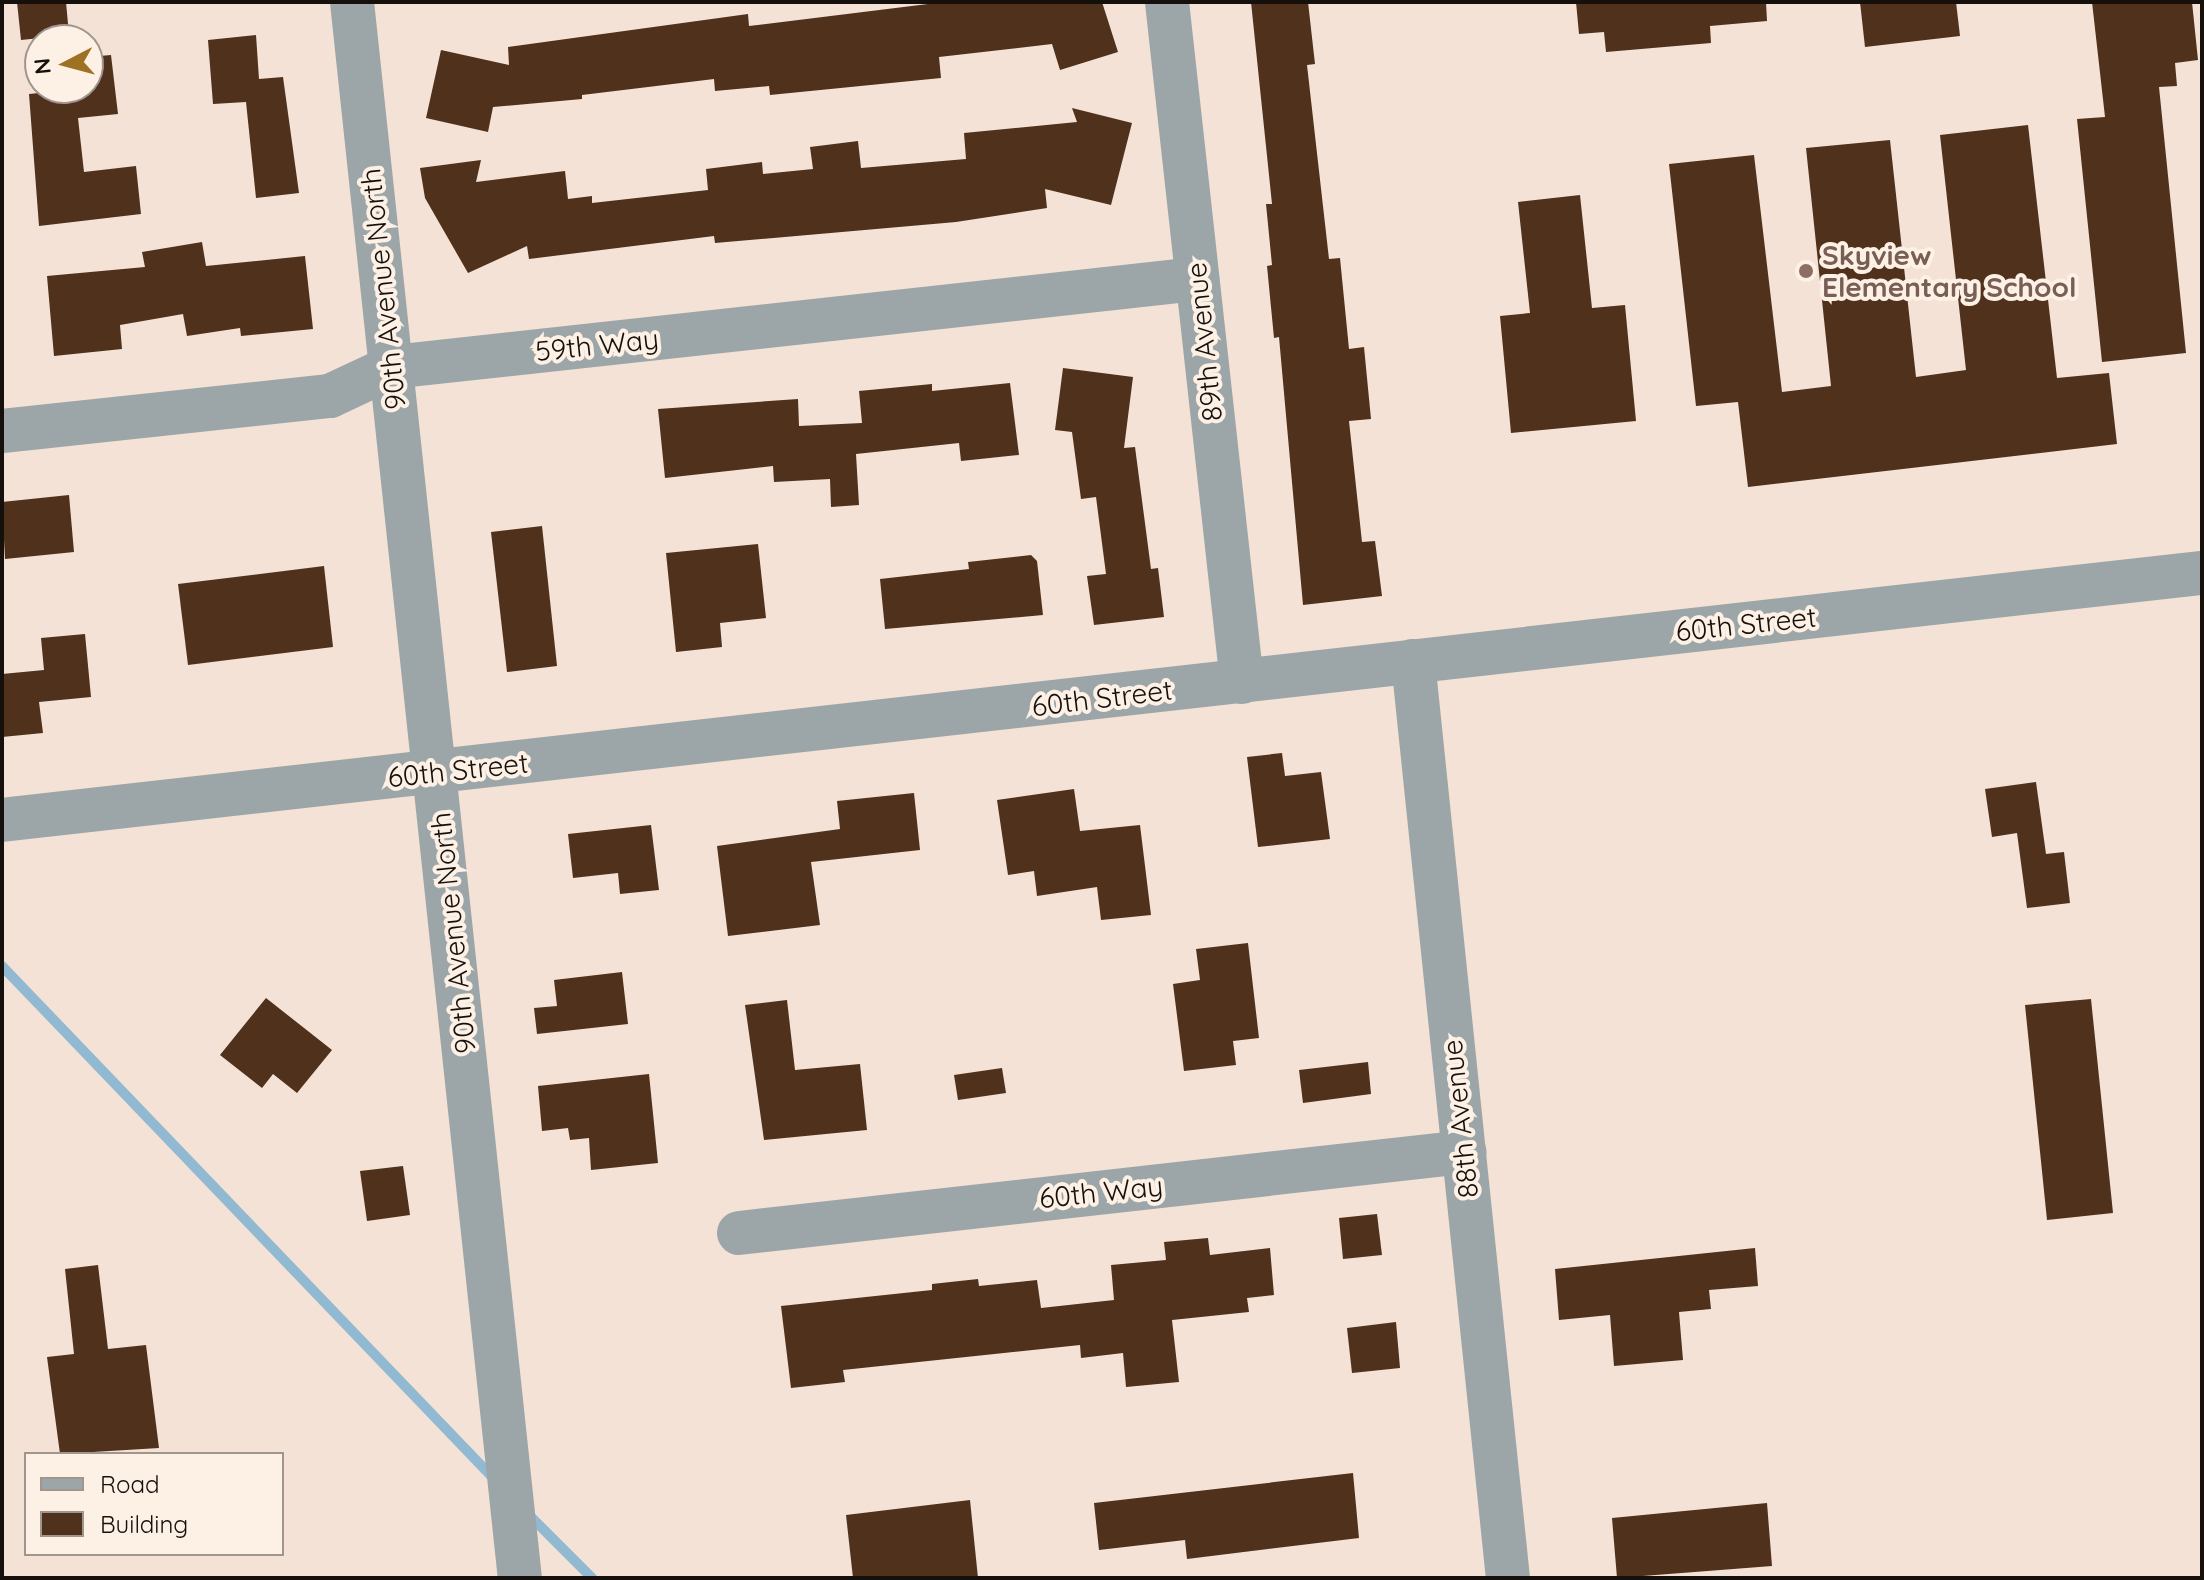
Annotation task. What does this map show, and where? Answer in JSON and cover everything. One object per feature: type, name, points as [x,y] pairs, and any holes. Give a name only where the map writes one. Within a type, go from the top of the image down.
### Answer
[{"type":"street","name":"90th Avenue North","points":[[352,2],[503,1384],[518,1563]]},
{"type":"street","name":"89th Avenue","points":[[1167,2],[1242,682]]},
{"type":"street","name":"59th Way","points":[[2,431],[330,396],[392,367],[1197,279]]},
{"type":"street","name":"60th Street","points":[[2,820],[2202,573]]},
{"type":"street","name":"88th Avenue","points":[[1413,661],[1508,1578]]},
{"type":"street","name":"60th Way","points":[[739,1233],[1464,1152]]},
{"type":"building","points":[[17,2],[66,2],[68,24],[24,24],[24,40],[21,40]]},
{"type":"building","points":[[944,2],[1102,2],[1118,52],[1060,70],[1052,44],[939,57],[941,78],[770,95],[769,86],[715,91],[714,79],[582,95],[582,99],[493,107],[488,132],[426,118],[441,50],[509,65],[508,47],[748,14],[749,26]]},
{"type":"building","points":[[1251,2],[1308,2],[1315,64],[1307,65],[1329,259],[1340,258],[1349,349],[1364,347],[1371,419],[1349,421],[1362,542],[1375,541],[1382,596],[1303,605],[1279,337],[1274,338],[1267,266],[1272,265],[1266,204],[1272,204]]},
{"type":"building","points":[[1576,2],[1766,2],[1767,21],[1710,26],[1711,43],[1606,52],[1604,32],[1579,34]]},
{"type":"building","points":[[1860,2],[1956,2],[1960,36],[1865,47]]},
{"type":"building","points":[[2092,2],[2192,2],[2198,60],[2175,63],[2177,86],[2159,87],[2186,353],[2102,362],[2077,119],[2105,117]]},
{"type":"building","points":[[256,35],[259,79],[283,77],[299,193],[256,198],[246,102],[213,104],[208,40]]},
{"type":"building","points":[[111,55],[118,114],[78,118],[84,172],[136,166],[141,214],[39,226],[30,104],[104,104],[104,56]]},
{"type":"building","points":[[1072,108],[1132,123],[1111,205],[1045,189],[1047,208],[956,222],[715,243],[714,236],[529,259],[527,246],[468,273],[425,198],[420,168],[481,160],[476,182],[565,171],[568,199],[592,196],[592,203],[708,190],[706,169],[762,162],[763,174],[813,169],[810,147],[858,141],[861,168],[966,159],[964,133],[1077,122]]},
{"type":"building","points":[[2028,125],[2057,378],[2109,373],[2117,444],[1748,487],[1738,402],[1696,406],[1669,164],[1754,155],[1782,392],[1831,386],[1806,148],[1890,140],[1916,377],[1966,370],[1940,135]]},
{"type":"building","points":[[1580,195],[1592,308],[1625,305],[1636,421],[1511,433],[1500,316],[1530,313],[1518,202]]},
{"type":"building","points":[[202,242],[206,266],[305,256],[313,329],[241,336],[240,328],[187,336],[183,314],[120,325],[122,349],[54,356],[47,276],[145,267],[142,252]]},
{"type":"building","points":[[1063,368],[1133,377],[1124,448],[1135,447],[1151,569],[1158,568],[1164,617],[1094,625],[1087,576],[1106,574],[1096,497],[1081,499],[1072,432],[1055,430]]},
{"type":"building","points":[[1010,383],[1019,455],[961,461],[959,443],[856,454],[859,505],[831,507],[830,479],[774,482],[773,466],[665,478],[658,409],[798,399],[799,426],[862,423],[859,391],[932,384],[932,391]]},
{"type":"building","points":[[69,495],[74,552],[5,559],[2,502]]},
{"type":"building","points":[[542,526],[557,666],[507,672],[491,532]]},
{"type":"building","points":[[758,544],[766,618],[720,623],[722,647],[676,652],[666,553]]},
{"type":"building","points":[[1031,555],[1037,561],[1043,615],[885,629],[880,579],[969,569],[968,562]]},
{"type":"building","points":[[324,566],[333,647],[188,665],[178,584]]},
{"type":"building","points":[[85,634],[91,697],[39,702],[43,733],[2,737],[2,674],[44,670],[41,638]]},
{"type":"building","points":[[1282,753],[1285,776],[1321,772],[1330,839],[1258,847],[1247,757]]},
{"type":"building","points":[[2036,782],[2046,854],[2064,852],[2070,903],[2027,908],[2017,833],[1992,837],[1985,789]]},
{"type":"building","points":[[1074,789],[1080,831],[1140,825],[1151,915],[1101,920],[1097,887],[1037,896],[1034,871],[1008,875],[997,800]]},
{"type":"building","points":[[914,793],[920,850],[811,862],[820,925],[728,936],[717,846],[840,829],[837,801]]},
{"type":"building","points":[[651,825],[659,890],[620,894],[618,873],[573,878],[568,834]]},
{"type":"building","points":[[1248,943],[1259,1038],[1233,1041],[1236,1065],[1184,1071],[1173,984],[1200,980],[1196,949]]},
{"type":"building","points":[[622,972],[628,1024],[537,1034],[534,1008],[557,1006],[554,980]]},
{"type":"building","points":[[266,998],[332,1050],[297,1093],[273,1074],[262,1088],[220,1055]]},
{"type":"building","points":[[2091,999],[2113,1213],[2047,1220],[2025,1005]]},
{"type":"building","points":[[787,1000],[795,1070],[860,1064],[867,1130],[764,1140],[745,1005]]},
{"type":"building","points":[[1368,1062],[1371,1094],[1303,1103],[1299,1070]]},
{"type":"building","points":[[1002,1068],[1006,1093],[958,1100],[954,1075]]},
{"type":"building","points":[[649,1074],[658,1163],[591,1170],[589,1138],[570,1140],[568,1128],[542,1131],[538,1086]]},
{"type":"building","points":[[403,1166],[410,1215],[367,1221],[360,1171]]},
{"type":"building","points":[[1377,1214],[1382,1255],[1343,1259],[1339,1218]]},
{"type":"building","points":[[1208,1238],[1210,1255],[1270,1248],[1274,1295],[1247,1298],[1249,1312],[1172,1320],[1179,1382],[1126,1387],[1123,1353],[1081,1358],[1080,1345],[843,1370],[845,1382],[791,1388],[781,1306],[932,1290],[932,1284],[978,1279],[979,1286],[1037,1280],[1041,1308],[1114,1300],[1111,1265],[1166,1260],[1164,1242]]},
{"type":"building","points":[[1755,1248],[1758,1286],[1709,1290],[1711,1309],[1679,1312],[1683,1360],[1614,1366],[1610,1315],[1559,1320],[1555,1269]]},
{"type":"building","points":[[98,1265],[108,1349],[146,1345],[159,1448],[60,1452],[47,1357],[74,1354],[65,1269]]},
{"type":"building","points":[[1396,1322],[1400,1368],[1352,1373],[1347,1328]]},
{"type":"building","points":[[1353,1473],[1359,1538],[1187,1559],[1185,1540],[1099,1550],[1094,1503]]},
{"type":"building","points":[[970,1500],[978,1578],[853,1578],[846,1515]]},
{"type":"building","points":[[1767,1503],[1772,1566],[1617,1578],[1612,1518]]},
{"type":"waterway","points":[[2,966],[495,1480]]},
{"type":"waterway","points":[[528,1514],[592,1578]]},
{"type":"place","name":"Skyview Elementary School","points":[[1806,271]]}]
